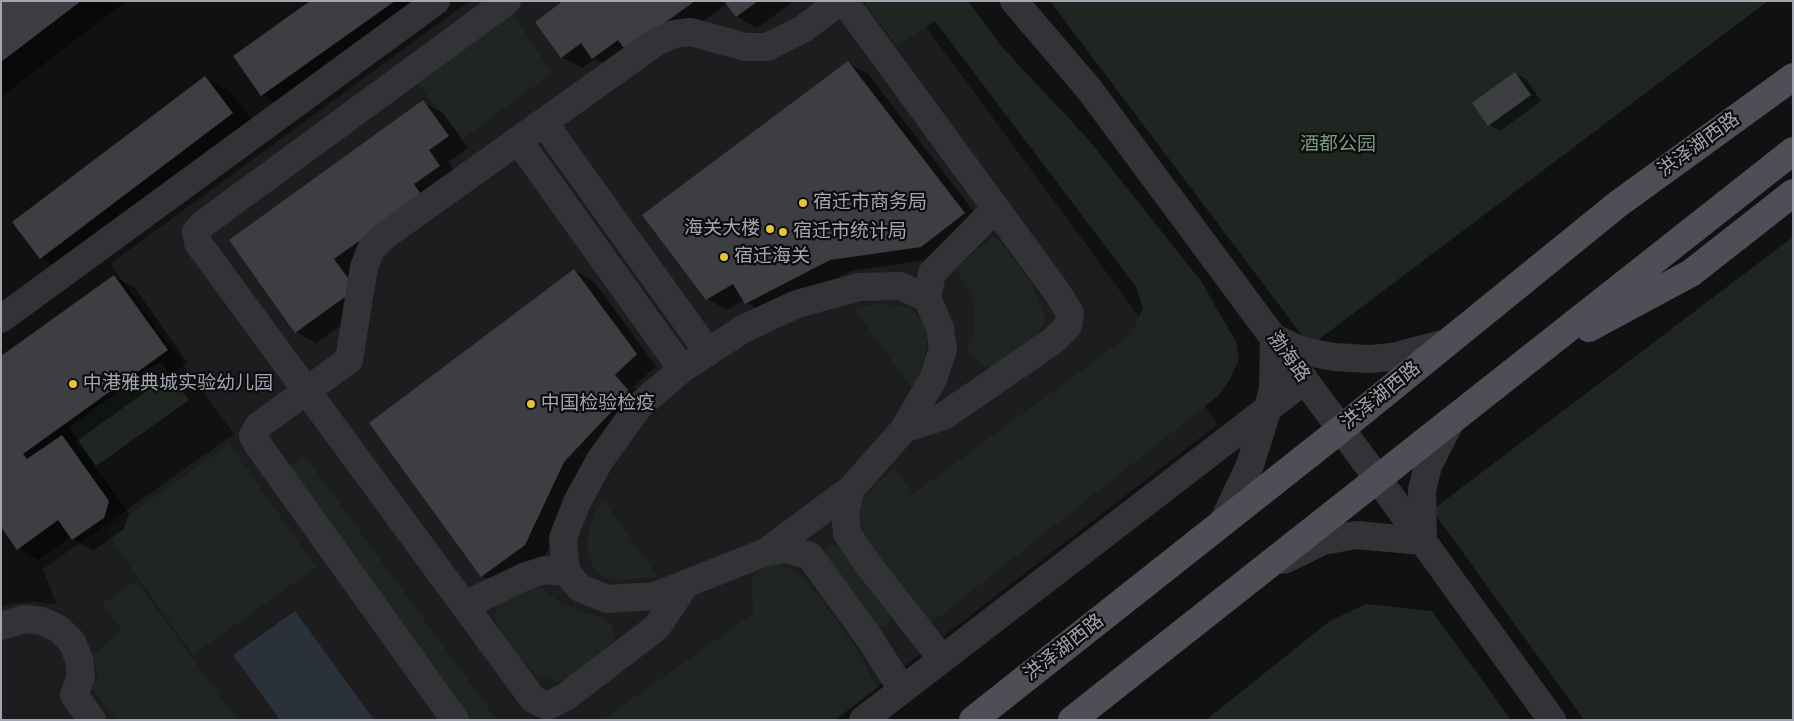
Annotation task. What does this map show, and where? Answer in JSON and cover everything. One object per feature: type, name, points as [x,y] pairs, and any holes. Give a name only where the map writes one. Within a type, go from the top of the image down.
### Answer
[{"type":"main road","points":[[1618,204],[1793,58]]},
{"type":"main road","name":"洪泽湖西路","points":[[973,720],[1340,429],[1618,204],[1793,76]]},
{"type":"main road","points":[[1072,720],[1793,151]]},
{"type":"main road","points":[[1520,366],[1691,273],[1793,193]]},
{"type":"street","points":[[1,319],[436,1]]},
{"type":"street","points":[[507,1],[203,224],[196,232],[198,243],[534,699],[547,706],[564,698],[657,627],[685,585]]},
{"type":"street","points":[[455,720],[253,436],[258,426],[349,360],[364,267],[371,249],[384,236],[518,140],[544,124],[656,42],[674,34],[691,32],[744,47],[768,47],[802,29],[840,1]]},
{"type":"street","points":[[844,1],[1057,292],[1070,313],[1068,326],[1054,340],[944,416],[904,429]]},
{"type":"street","name":"渤海路","points":[[1014,1],[1089,89],[1378,478],[1552,720]]},
{"type":"street","points":[[544,124],[708,352]]},
{"type":"street","points":[[518,140],[682,369]]},
{"type":"street","points":[[766,552],[852,489],[904,429],[933,379],[943,349],[940,328],[927,298],[932,273],[996,208]]},
{"type":"street","points":[[902,689],[870,639],[810,556],[787,549],[766,552],[655,596],[607,599],[580,588],[566,572],[563,538],[576,502],[600,460],[639,406],[682,369],[743,329],[797,304],[859,287],[900,286],[927,298]]},
{"type":"street","points":[[1223,522],[1250,465],[1274,389],[1274,338],[1303,351],[1334,357],[1369,359],[1392,357],[1446,343]]},
{"type":"street","points":[[863,720],[1305,380]]},
{"type":"street","points":[[1262,570],[1323,541],[1356,535],[1423,541],[1422,490],[1428,466],[1451,421]]},
{"type":"street","points":[[852,489],[845,513],[847,533],[867,563],[942,659]]},
{"type":"street","points":[[465,605],[526,576],[545,570],[566,572]]},
{"type":"street","points":[[3,622],[24,619],[42,621],[59,629],[72,642],[79,659],[81,677],[74,695],[92,720]]},
{"type":"shaded area","name":"宿迁海关","points":[[469,1],[907,1],[1218,424],[835,720],[1,720],[1,607],[8,604],[35,602],[57,605],[43,569],[234,434],[110,264]]},
{"type":"shaded area","points":[[295,611],[374,720],[280,720],[233,655]]},
{"type":"green space","points":[[868,1],[968,1],[1002,47],[1088,139],[1201,281],[1236,342],[1239,359],[1230,379],[1219,395],[930,624],[868,541],[859,520],[859,509],[866,496],[894,467],[913,494],[1130,335],[1143,308],[1136,287],[935,21],[897,46],[865,4]]},
{"type":"green space","name":"酒都公园","points":[[1050,1],[1768,1],[1310,346]]},
{"type":"green space","points":[[509,9],[552,73],[463,139],[414,79]]},
{"type":"green space","points":[[992,237],[999,240],[1031,282],[1044,312],[1045,322],[1032,342],[995,366],[986,366],[970,355],[967,348],[972,339],[975,309],[973,300],[956,269]]},
{"type":"green space","points":[[1793,237],[1793,720],[1584,720],[1432,510]]},
{"type":"green space","points":[[880,303],[911,308],[922,321],[926,333],[926,351],[913,390],[854,308]]},
{"type":"green space","points":[[161,361],[189,400],[96,466],[69,427]]},
{"type":"green space","points":[[229,444],[316,567],[193,655],[106,532]]},
{"type":"green space","points":[[305,456],[497,720],[465,720],[284,469]]},
{"type":"green space","points":[[603,500],[658,577],[619,581],[603,577],[593,566],[587,552],[588,536],[591,522]]},
{"type":"green space","points":[[834,545],[843,549],[889,612],[891,618],[886,627],[875,629],[824,552],[828,546]]},
{"type":"green space","points":[[779,564],[789,567],[807,581],[852,642],[877,688],[835,720],[602,720],[753,614],[752,578],[765,565]]},
{"type":"green space","points":[[136,581],[237,720],[116,720],[92,688],[98,675],[92,655],[122,631],[102,604]]},
{"type":"green space","points":[[538,584],[561,604],[581,612],[602,617],[611,623],[615,635],[612,643],[599,658],[571,678],[558,682],[536,675],[518,656],[496,623],[495,613],[500,602]]},
{"type":"green space","points":[[1366,604],[1432,611],[1511,720],[1206,720],[1330,621]]},
{"type":"building","points":[[1,1],[81,1],[1,62]]},
{"type":"building","points":[[310,1],[395,1],[261,96],[233,56]]},
{"type":"building","points":[[563,1],[695,1],[626,51],[618,40],[592,59],[581,43],[561,58],[535,22]]},
{"type":"building","points":[[724,1],[758,1],[736,17]]},
{"type":"building","points":[[848,61],[965,213],[921,247],[830,260],[745,304],[733,284],[706,300],[642,215]]},
{"type":"building","points":[[1515,72],[1531,95],[1488,126],[1472,103]]},
{"type":"building","points":[[205,76],[233,113],[40,259],[12,222]]},
{"type":"building","points":[[423,100],[449,136],[429,150],[440,166],[414,184],[422,196],[334,259],[356,289],[295,333],[229,240]]},
{"type":"building","points":[[574,269],[637,354],[615,375],[630,392],[564,462],[525,545],[481,577],[369,423]]},
{"type":"building","points":[[114,275],[168,350],[23,454],[27,459],[62,435],[109,501],[104,518],[72,540],[58,520],[17,550],[1,527],[1,356]]},
{"type":"place","name":"宿迁市商务局","points":[[803,203]]},
{"type":"place","name":"海关大楼","points":[[770,229]]},
{"type":"place","name":"宿迁市统计局","points":[[783,232]]},
{"type":"place","name":"宿迁海关","points":[[724,257]]},
{"type":"place","name":"中港雅典城实验幼儿园","points":[[73,384]]},
{"type":"place","name":"中国检验检疫","points":[[531,404]]}]
